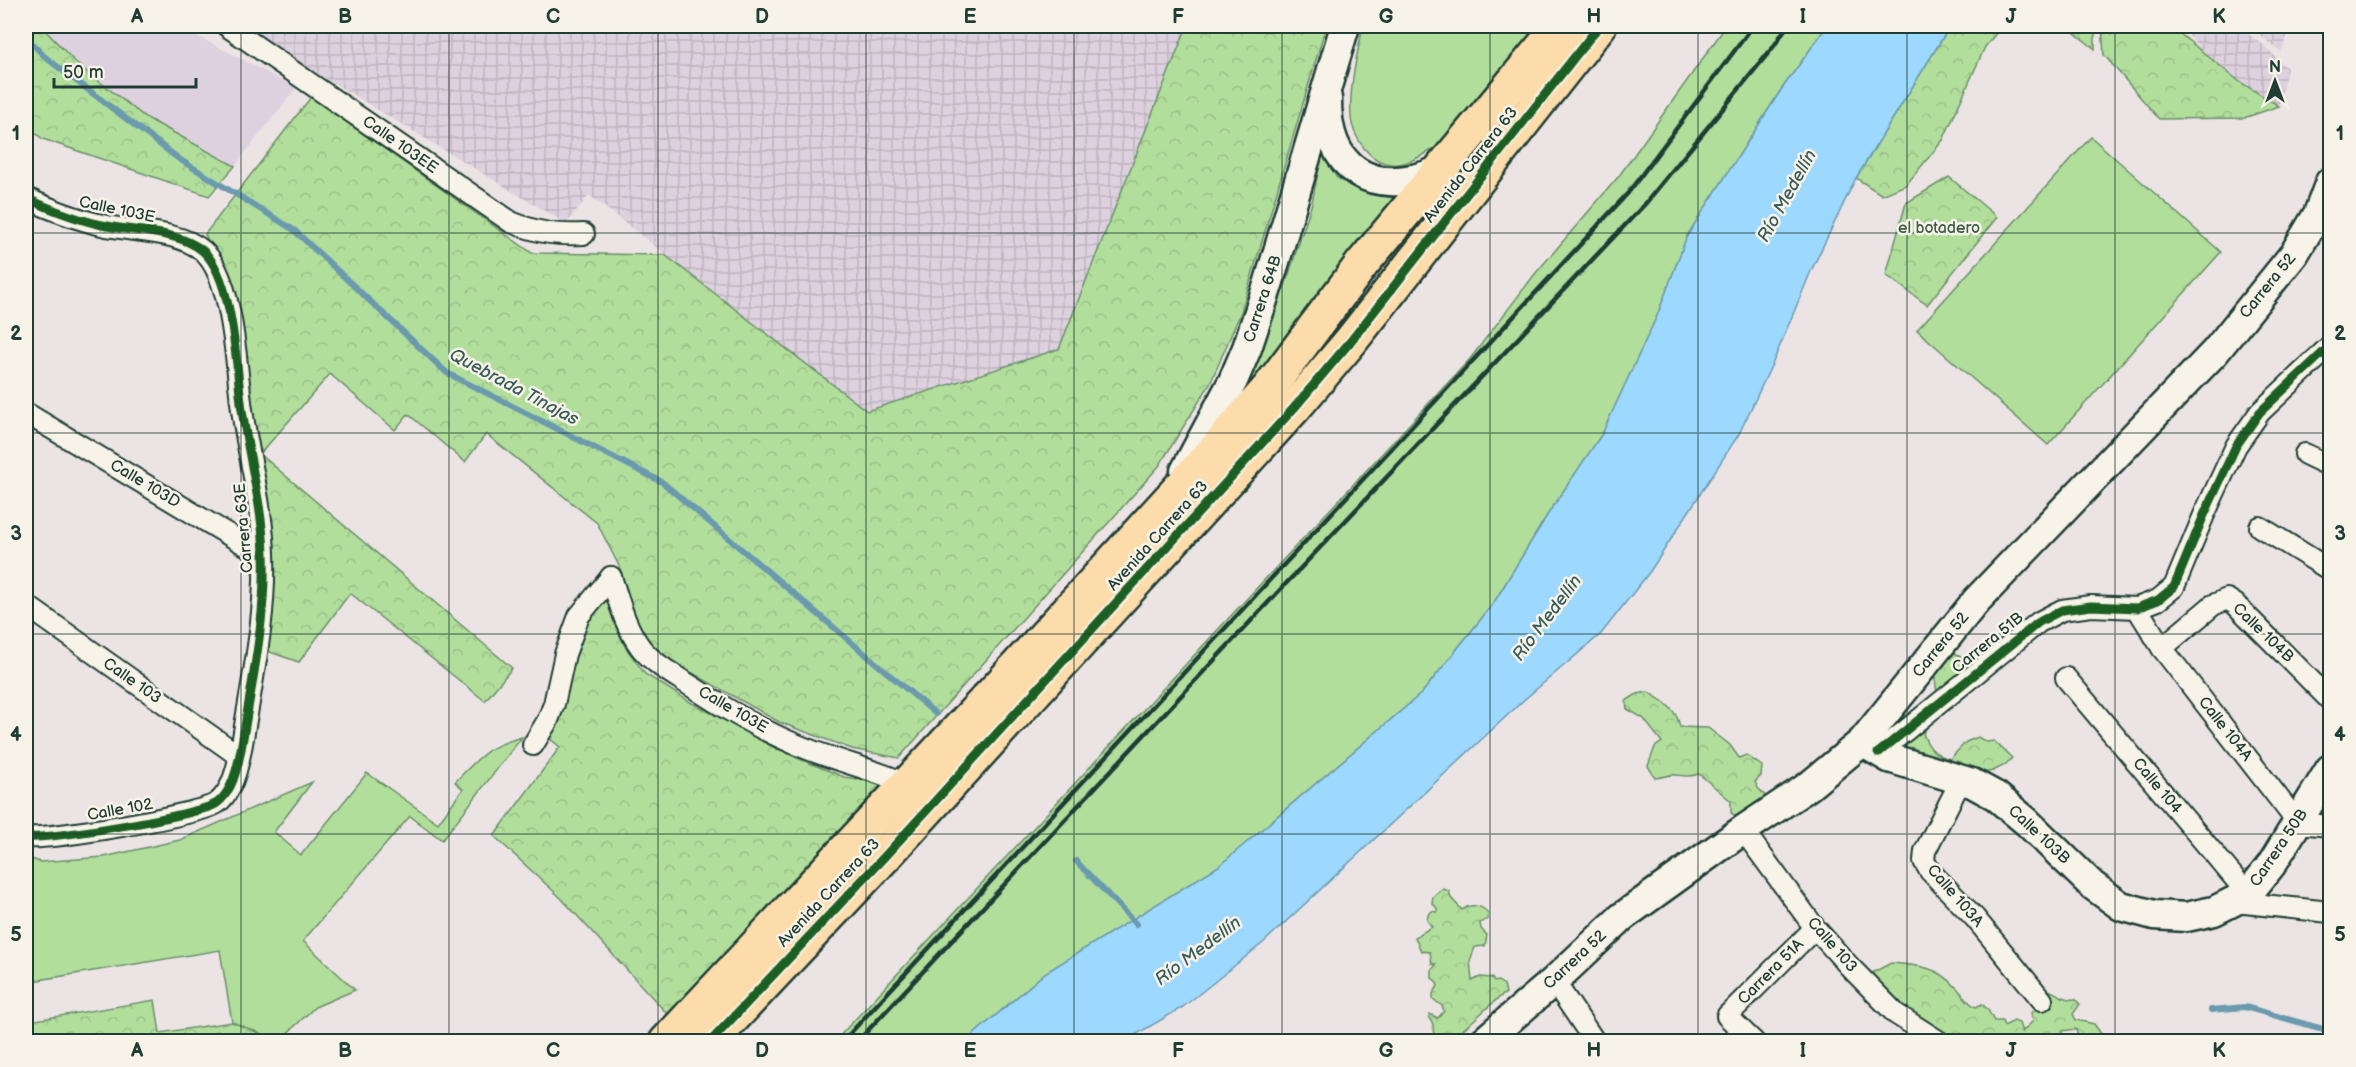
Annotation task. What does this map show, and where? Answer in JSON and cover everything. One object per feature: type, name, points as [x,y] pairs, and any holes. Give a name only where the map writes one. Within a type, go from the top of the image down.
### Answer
[{"type":"highway","name":"Avenida Carrera 63","points":[[666,1041],[1167,503],[1269,388],[1362,264],[1560,26]]},
{"type":"highway","name":"Avenida Carrera 63","points":[[710,1041],[885,856],[1294,408],[1382,301],[1599,26]]},
{"type":"main road","name":"Carrera 64B","points":[[1167,503],[1219,409],[1247,348],[1346,26]]},
{"type":"main road","name":"Carrera 64B","points":[[1329,81],[1327,101],[1329,121],[1340,157],[1350,167],[1377,181],[1394,183],[1412,181],[1438,171]]},
{"type":"main road","name":"Carrera 52","points":[[1483,1041],[1554,981],[1622,917],[1743,830],[1870,747],[1976,601],[2215,352],[2295,254],[2318,214],[2331,182]]},
{"type":"main road","name":"Calle 103B","points":[[1870,747],[1889,759],[1972,783],[1996,796],[2027,822],[2092,885],[2121,906],[2154,915],[2186,917],[2232,902]]},
{"type":"main road","name":"Carrera 50B","points":[[2232,902],[2272,864],[2331,769]]},
{"type":"street","name":"Calle 103EE","points":[[227,26],[511,222],[535,232],[557,235],[584,234]]},
{"type":"street","name":"Calle 103E","points":[[26,198],[60,213],[101,225],[166,235],[187,242],[202,251]]},
{"type":"street","name":"Carrera 63E","points":[[202,251],[212,263],[230,315],[245,431],[259,504],[264,556],[263,600],[258,648],[238,756],[230,786],[218,803]]},
{"type":"street","points":[[2137,608],[2158,600],[2174,587],[2236,446],[2260,412],[2331,346]]},
{"type":"street","name":"Calle 103D","points":[[26,412],[264,556]]},
{"type":"street","points":[[2305,454],[2331,466]]},
{"type":"street","points":[[2260,526],[2331,570]]},
{"type":"street","name":"Calle 103E","points":[[533,745],[554,704],[565,654],[579,616],[611,577],[628,629],[642,649],[668,671],[712,700],[793,743],[830,758],[868,768],[907,784]]},
{"type":"street","name":"Calle 104B","points":[[2162,648],[2213,605],[2227,599],[2235,604],[2331,700]]},
{"type":"street","name":"Calle 103","points":[[26,605],[238,756]]},
{"type":"street","name":"Carrera 51B","points":[[1870,747],[2038,622],[2062,610],[2091,606],[2137,608]]},
{"type":"street","name":"Calle 104A","points":[[2137,608],[2162,648],[2298,823]]},
{"type":"street","name":"Calle 104","points":[[2066,678],[2232,902]]},
{"type":"street","name":"Calle 103A","points":[[1961,780],[1925,850],[1924,861],[1930,871],[1975,918],[2042,1000]]},
{"type":"street","name":"Calle 102","points":[[26,837],[56,837],[192,812],[218,803]]},
{"type":"street","points":[[2298,823],[2331,826]]},
{"type":"street","name":"Calle 103","points":[[1743,830],[1815,928],[1896,1014],[1940,1041]]},
{"type":"street","points":[[2232,902],[2331,912]]},
{"type":"street","name":"Carrera 51A","points":[[1754,1041],[1727,1016],[1815,928]]},
{"type":"street","points":[[1554,981],[1595,1041]]},
{"type":"shaded area","points":[[41,26],[182,26],[296,88],[235,166],[145,117],[78,65]]},
{"type":"shaded area","points":[[248,26],[1187,26],[1059,349],[867,411],[589,195],[566,224],[309,68]]},
{"type":"shaded area","points":[[2181,26],[2237,26],[2261,43],[2287,68],[2279,106],[2213,64]]},
{"type":"shaded area","points":[[2248,26],[2291,26],[2281,52]]},
{"type":"green space","points":[[26,26],[41,26],[78,65],[145,117],[235,166],[209,196],[43,139],[26,126]]},
{"type":"green space","points":[[1187,26],[1326,26],[1241,312],[1210,384],[1159,466],[899,758],[852,749],[779,722],[655,652],[640,629],[619,566],[597,523],[486,434],[465,462],[408,414],[395,430],[330,374],[260,454],[237,311],[205,234],[311,97],[532,253],[665,255],[867,411],[1059,349]]},
{"type":"green space","points":[[1363,26],[1538,26],[1437,147],[1409,162],[1390,164],[1381,162],[1364,148],[1352,122],[1352,83]]},
{"type":"green space","points":[[1726,26],[1827,26],[1781,90],[1687,236],[1657,316],[1602,434],[1548,514],[1493,604],[1422,693],[1219,866],[1045,973],[966,1041],[834,1042],[1470,359],[1535,274],[1619,176]]},
{"type":"green space","points":[[1950,26],[2002,26],[1985,47],[1943,140],[1906,185],[1882,195],[1856,178]]},
{"type":"green space","points":[[2066,26],[2095,26],[2095,49]]},
{"type":"green space","points":[[2102,26],[2175,26],[2179,33],[2240,82],[2279,106],[2244,118],[2159,119],[2104,55]]},
{"type":"green space","points":[[2091,137],[2221,252],[2048,445],[1917,330]]},
{"type":"green space","points":[[1323,145],[1336,177],[1356,189],[1396,199],[1235,404],[1286,283],[1312,203]]},
{"type":"green space","name":"el botadero","points":[[1949,177],[1997,217],[1927,305],[1886,275],[1906,203]]},
{"type":"green space","points":[[260,454],[512,668],[485,701],[350,593],[299,662],[267,651],[268,527]]},
{"type":"green space","points":[[606,595],[625,647],[645,674],[690,702],[797,758],[844,777],[883,783],[670,1017],[561,898],[494,836],[560,747],[549,738],[563,702],[570,666],[589,616]]},
{"type":"green space","points":[[1955,653],[1973,663],[1923,733],[1933,750],[1950,759],[1966,742],[1978,737],[1986,742],[1994,741],[2012,758],[2005,765],[1993,771],[1972,775],[1915,761],[1885,734],[1937,693],[1934,673],[1946,657]]},
{"type":"green space","points":[[1648,692],[1673,710],[1680,727],[1708,728],[1730,745],[1739,758],[1746,755],[1762,766],[1761,776],[1755,782],[1767,798],[1740,818],[1731,813],[1731,801],[1699,774],[1655,778],[1648,766],[1655,747],[1662,742],[1643,718],[1627,709],[1626,701],[1637,694]]},
{"type":"green space","points":[[522,737],[442,840],[410,816],[303,941],[355,990],[315,1007],[279,1041],[232,1022],[220,950],[26,982],[26,857],[40,862],[104,857],[180,840],[312,782],[274,832],[301,855],[367,773],[438,823],[463,789],[455,782],[491,749]]},
{"type":"green space","points":[[1443,889],[1449,891],[1451,898],[1462,910],[1469,906],[1476,906],[1488,913],[1488,919],[1480,923],[1481,929],[1487,935],[1485,946],[1475,947],[1470,961],[1472,981],[1480,977],[1492,978],[1494,982],[1498,981],[1504,985],[1506,993],[1463,1030],[1444,1040],[1434,1041],[1430,1014],[1438,1018],[1444,1011],[1442,1006],[1433,999],[1438,986],[1432,978],[1432,970],[1436,964],[1432,964],[1430,952],[1421,951],[1415,937],[1432,927],[1427,920],[1428,915],[1438,910],[1432,902],[1433,897]]},
{"type":"green space","points":[[1891,963],[1918,966],[1942,975],[1973,1005],[1976,1007],[1982,1004],[1994,1021],[2002,1021],[2004,1026],[2014,1021],[2019,1023],[2022,1032],[2033,1021],[2031,1013],[2046,1003],[2046,989],[2064,998],[2075,999],[2080,1004],[2073,1014],[2076,1020],[2094,1024],[2105,1039],[2079,1041],[2076,1029],[2062,1031],[2063,1039],[2055,1041],[1934,1041],[1868,975]]},
{"type":"green space","points":[[26,993],[30,1021],[155,1000],[160,1033],[232,1022],[278,1041],[26,1041]]},
{"type":"water","name":"Río Medellín","points":[[1827,26],[1950,26],[1856,178],[1811,271],[1774,360],[1739,434],[1651,570],[1601,634],[1526,698],[1263,943],[1183,1007],[1125,1041],[966,1041],[1045,973],[1219,866],[1422,693],[1493,604],[1548,514],[1602,434],[1657,316],[1687,236],[1781,90]]},
{"type":"waterway","name":"Quebrada Tinajas","points":[[26,37],[45,57],[179,159],[294,230],[447,373],[662,482],[936,714]]},
{"type":"waterway","name":"Quebrada Tinajas","points":[[1076,861],[1136,924]]},
{"type":"waterway","points":[[2211,1010],[2245,1007],[2330,1031]]},
{"type":"railway","points":[[842,1042],[1628,193],[1753,26]]},
{"type":"railway","points":[[857,1042],[1645,204],[1774,46],[1787,26]]},
{"type":"cycle path","points":[[710,1042],[885,856],[1294,408],[1350,342],[1599,26]]},
{"type":"cycle path","points":[[26,198],[92,223],[181,239],[203,251],[213,264],[227,300],[235,344],[264,553],[260,634],[254,674],[238,765],[231,784],[222,798],[205,808],[155,820],[63,835],[26,837]]},
{"type":"cycle path","points":[[1878,753],[2039,622],[2062,610],[2091,606],[2137,608],[2158,600],[2174,587],[2236,446],[2260,412],[2330,346]]}]
